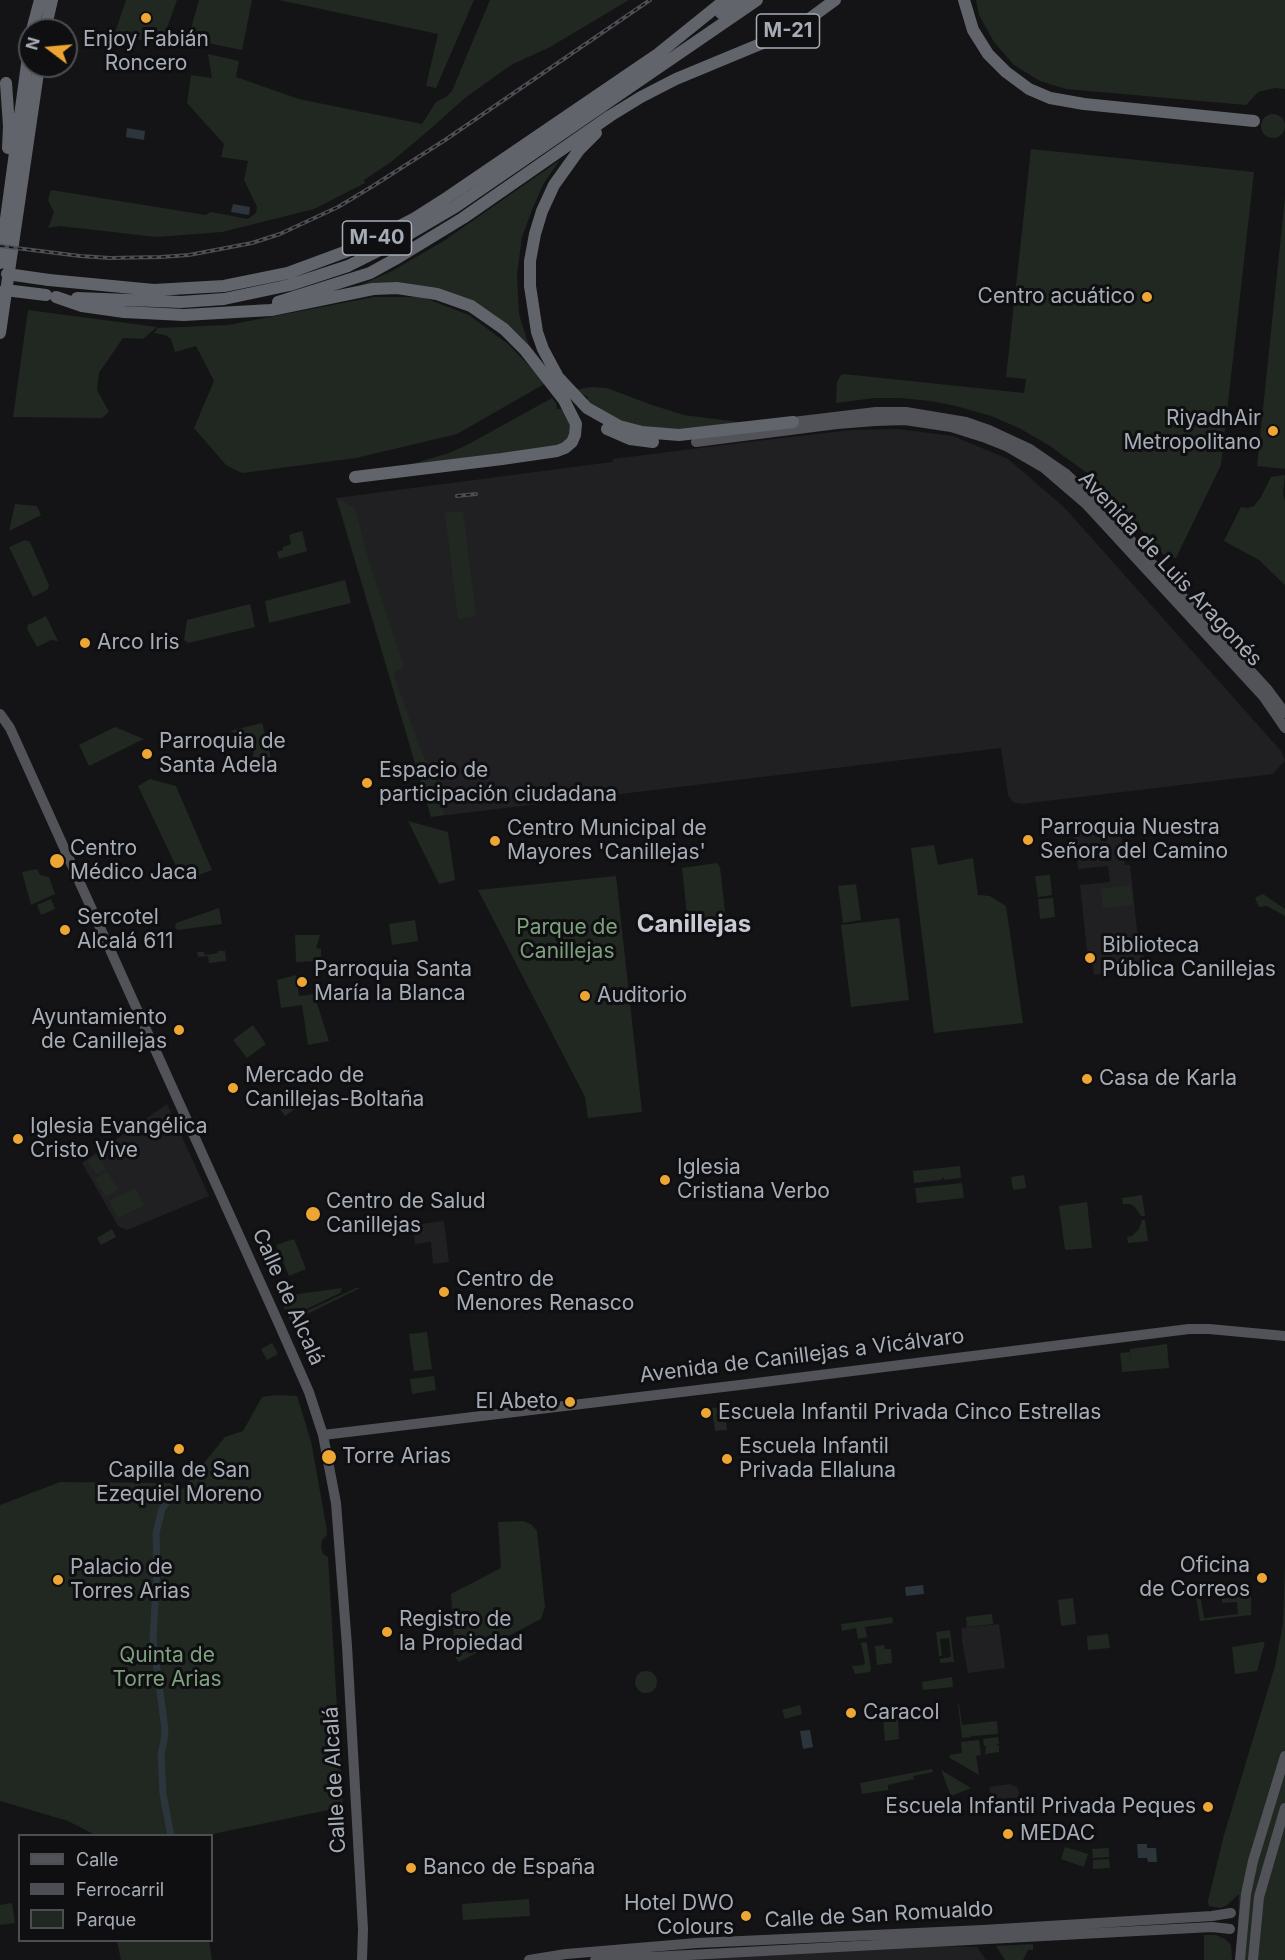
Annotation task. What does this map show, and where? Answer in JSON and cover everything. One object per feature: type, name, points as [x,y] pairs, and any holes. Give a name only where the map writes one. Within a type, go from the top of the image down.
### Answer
[{"type":"highway","points":[[35,18],[40,0]]},
{"type":"highway","points":[[48,18],[52,0]]},
{"type":"highway","points":[[658,54],[725,0]]},
{"type":"highway","name":"M-40","points":[[4,274],[127,288],[181,290],[249,282],[288,273],[323,261],[361,246],[415,218],[740,0]]},
{"type":"highway","name":"M-40","points":[[2,289],[51,296],[181,302],[224,299],[290,285],[348,266],[392,244],[455,207],[757,0]]},
{"type":"highway","name":"M-21","points":[[641,97],[676,79],[805,22],[835,0]]},
{"type":"highway","points":[[736,54],[762,49],[794,34],[824,16],[843,0]]},
{"type":"highway","points":[[964,0],[973,30],[988,54],[1006,72],[1029,88],[1050,98],[1084,104],[1254,121]]},
{"type":"highway","points":[[0,263],[25,78]]},
{"type":"highway","points":[[0,341],[37,78]]},
{"type":"highway","points":[[6,83],[9,126],[7,160],[10,189]]},
{"type":"highway","points":[[246,311],[370,273],[463,218],[641,97]]},
{"type":"highway","points":[[641,97],[595,133],[579,150],[554,185],[542,211],[530,261],[530,286],[537,332],[546,357],[558,378],[587,408],[619,426],[642,432],[679,435],[793,422]]},
{"type":"highway","points":[[51,296],[82,306],[124,312],[184,315],[272,310],[373,290],[397,288],[436,294],[471,306],[504,329],[525,350],[564,400],[576,424],[572,442],[565,448],[502,459],[355,477]]},
{"type":"highway","points":[[564,400],[601,426],[630,438],[654,442],[696,442]]},
{"type":"main road","name":"Avenida de Luis Aragonés","points":[[793,422],[876,412],[906,412],[966,422],[1030,449],[1065,473],[1093,499],[1268,690],[1285,714]]},
{"type":"main road","name":"Avenida de Luis Aragonés","points":[[696,442],[837,424],[905,420],[957,429],[1006,446],[1044,468],[1087,505],[1263,696],[1285,728]]},
{"type":"main road","name":"Calle de Alcalá","points":[[0,714],[10,728],[284,1335],[312,1400],[324,1438],[336,1514],[354,1756],[364,1942],[362,1960]]},
{"type":"main road","name":"Avenida de Canillejas a Vicálvaro","points":[[489,1418],[1181,1329],[1209,1329],[1285,1336]]},
{"type":"main road","name":"Avenida de Canillejas a Vicálvaro","points":[[324,1438],[1189,1334],[1285,1341]]},
{"type":"main road","points":[[1240,1960],[1246,1894],[1285,1756]]},
{"type":"main road","points":[[1241,1944],[1230,1929],[1243,1921],[1256,1906],[1285,1808]]},
{"type":"main road","points":[[1253,1960],[1249,1950],[1249,1932],[1238,1915],[1231,1913],[1240,1904],[1250,1863],[1256,1853]]},
{"type":"main road","points":[[1253,1960],[1259,1897]]},
{"type":"main road","name":"Calle de San Romualdo","points":[[529,1960],[566,1954],[697,1943],[992,1929],[1231,1913]]},
{"type":"main road","name":"Calle de San Romualdo","points":[[595,1960],[1212,1927],[1230,1929]]},
{"type":"main road","name":"Calle de Alcalá","points":[[364,1942],[368,1960]]},
{"type":"shaded area","points":[[127,128],[145,131],[144,140],[126,137]]},
{"type":"shaded area","points":[[233,204],[250,207],[249,215],[231,212]]},
{"type":"shaded area","points":[[898,429],[953,436],[1008,459],[1064,507],[1281,751],[1285,760],[1273,774],[1021,804],[1013,802],[1008,795],[1001,748],[431,817],[336,498],[740,443],[851,430]]},
{"type":"shaded area","points":[[1119,818],[1125,865],[1130,865],[1138,939],[1142,939],[1145,968],[1094,975],[1092,961],[1088,961],[1080,885],[1110,882],[1108,866],[1078,869],[1073,824]]},
{"type":"shaded area","points":[[167,1104],[209,1196],[127,1230],[118,1226],[82,1163]]},
{"type":"shaded area","points":[[444,1221],[449,1262],[433,1264],[431,1242],[415,1244],[413,1225]]},
{"type":"shaded area","points":[[923,1585],[924,1594],[906,1596],[905,1587]]},
{"type":"shaded area","points":[[999,1624],[1005,1668],[968,1673],[962,1628]]},
{"type":"shaded area","points":[[810,1730],[813,1747],[803,1749],[800,1731]]},
{"type":"shaded area","points":[[1010,1784],[1018,1788],[1020,1802],[1013,1808],[994,1810],[989,1787]]},
{"type":"shaded area","points":[[1137,1844],[1147,1844],[1147,1848],[1156,1848],[1157,1862],[1148,1862],[1147,1858],[1138,1858]]},
{"type":"shaded area","points":[[865,1944],[977,1947],[986,1960],[595,1960]]},
{"type":"green space","name":"Enjoy Fabián Roncero","points":[[126,0],[177,0],[163,39],[141,40],[114,36]]},
{"type":"green space","points":[[199,0],[252,0],[242,50],[188,39]]},
{"type":"green space","points":[[279,0],[474,0],[436,88],[426,86],[438,34]]},
{"type":"green space","points":[[490,0],[629,0],[550,47],[511,65],[465,98],[391,162],[364,180],[365,183],[314,209],[222,232],[156,237],[60,226],[48,228],[54,212],[48,200],[51,190],[206,215],[211,212],[248,219],[256,213],[257,207],[244,180],[248,161],[221,157],[224,144],[187,103],[191,75],[212,78],[208,54],[239,61],[236,77],[299,99],[422,124],[436,102],[452,91]]},
{"type":"green space","points":[[976,0],[1285,0],[1285,89],[1275,88],[1258,92],[1246,105],[1066,89],[1040,81],[1014,65],[994,42],[979,15]]},
{"type":"green space","points":[[1268,114],[1278,114],[1285,121],[1285,131],[1278,138],[1268,138],[1261,131],[1261,121]]},
{"type":"green space","points":[[1031,149],[1254,172],[1221,465],[1176,558],[1164,555],[1114,499],[1087,473],[1050,446],[1019,428],[991,416],[931,401],[874,398],[836,403],[837,382],[844,374],[1024,393],[1026,379],[1006,377]]},
{"type":"green space","points":[[560,160],[544,183],[522,237],[517,274],[519,314],[532,356],[507,325],[426,287],[400,282],[361,285],[392,271],[442,242]]},
{"type":"green space","points":[[1285,197],[1285,469],[1257,466]]},
{"type":"green space","points":[[374,297],[422,297],[469,315],[508,344],[546,383],[457,434],[356,458],[242,473],[226,465],[194,428],[214,381],[196,346],[175,352],[171,339],[154,333],[158,328],[228,325]]},
{"type":"green space","points":[[28,310],[157,327],[143,339],[123,338],[99,373],[97,390],[109,412],[102,418],[13,417]]},
{"type":"green space","points":[[591,387],[607,388],[684,415],[746,423],[676,432],[629,426],[586,403],[588,397],[574,390]]},
{"type":"green space","points":[[552,398],[557,409],[561,409],[567,415],[572,431],[562,446],[405,466],[449,453],[467,445]]},
{"type":"green space","points":[[1285,475],[1283,494],[1285,501],[1285,585],[1259,560],[1224,541],[1241,507],[1254,506],[1271,477]]},
{"type":"green space","points":[[337,498],[355,509],[370,565],[404,667],[393,673],[419,745],[428,766],[435,775],[444,815],[431,817]]},
{"type":"green space","points":[[15,504],[37,506],[41,515],[9,531]]},
{"type":"green space","points":[[463,511],[476,616],[458,619],[445,513]]},
{"type":"green space","points":[[302,531],[307,551],[279,559],[277,552],[291,544],[289,535]]},
{"type":"green space","points":[[25,540],[30,542],[49,585],[47,590],[33,597],[9,547]]},
{"type":"green space","points":[[345,580],[351,603],[269,623],[265,601]]},
{"type":"green space","points":[[250,604],[255,627],[188,643],[184,640],[187,620]]},
{"type":"green space","points":[[46,616],[58,641],[51,640],[37,647],[27,629],[28,625]]},
{"type":"green space","points":[[262,723],[273,765],[252,761],[256,740],[230,731]]},
{"type":"green space","points":[[115,727],[144,739],[89,766],[79,745]]},
{"type":"green space","points":[[150,779],[176,786],[212,870],[183,881],[138,786]]},
{"type":"green space","points":[[408,821],[448,832],[455,880],[439,884]]},
{"type":"green space","points":[[934,845],[938,865],[973,858],[978,895],[990,896],[1006,906],[1023,1023],[934,1033],[911,848]]},
{"type":"green space","points":[[717,863],[720,867],[726,920],[688,925],[682,868]]},
{"type":"green space","points":[[37,869],[40,875],[49,877],[55,894],[31,905],[22,872]]},
{"type":"green space","points":[[1050,875],[1052,895],[1038,897],[1035,876]]},
{"type":"green space","name":"Parque de Canillejas","points":[[616,876],[642,1112],[588,1118],[585,1097],[478,890]]},
{"type":"green space","points":[[856,884],[861,920],[843,923],[838,886]]},
{"type":"green space","points":[[1131,885],[1133,905],[1103,908],[1101,889]]},
{"type":"green space","points":[[1263,894],[1285,909],[1285,916],[1267,906],[1259,907],[1255,898]]},
{"type":"green space","points":[[1053,898],[1055,917],[1040,919],[1038,899]]},
{"type":"green space","points":[[51,899],[55,909],[41,915],[37,905]]},
{"type":"green space","points":[[219,908],[222,924],[178,930],[175,927],[176,923]]},
{"type":"green space","points":[[899,918],[909,1000],[851,1007],[841,925]]},
{"type":"green space","points":[[415,920],[418,941],[392,945],[389,924]]},
{"type":"green space","points":[[295,935],[320,935],[316,948],[321,949],[321,961],[296,962]]},
{"type":"green space","points":[[218,951],[225,951],[226,961],[209,963],[208,956],[198,957],[197,952],[204,952],[205,955],[218,953]]},
{"type":"green space","points":[[296,975],[299,996],[314,994],[329,1041],[308,1045],[302,1005],[281,1008],[277,980]]},
{"type":"green space","points":[[253,1025],[266,1044],[247,1058],[233,1040]]},
{"type":"green space","points":[[285,1093],[296,1108],[285,1116],[274,1101]]},
{"type":"green space","points":[[98,1155],[106,1169],[97,1175],[88,1161]]},
{"type":"green space","points":[[960,1166],[961,1178],[944,1180],[943,1177],[941,1180],[914,1183],[913,1171]]},
{"type":"green space","points":[[107,1171],[118,1190],[106,1197],[95,1179]]},
{"type":"green space","points":[[1024,1175],[1026,1188],[1013,1190],[1011,1177]]},
{"type":"green space","points":[[962,1183],[964,1198],[917,1203],[915,1188]]},
{"type":"green space","points":[[135,1188],[144,1205],[118,1218],[109,1201]]},
{"type":"green space","points":[[1142,1195],[1145,1216],[1141,1216],[1130,1204],[1123,1204],[1122,1198]]},
{"type":"green space","points":[[1087,1202],[1092,1248],[1065,1250],[1059,1206]]},
{"type":"green space","points":[[1142,1220],[1145,1220],[1148,1241],[1128,1243],[1127,1237],[1132,1236],[1139,1229]]},
{"type":"green space","points":[[112,1229],[116,1237],[101,1245],[97,1238]]},
{"type":"green space","points":[[294,1239],[306,1269],[289,1276],[276,1245]]},
{"type":"green space","points":[[342,1288],[340,1293],[294,1315],[295,1317],[290,1320],[281,1301],[284,1296]]},
{"type":"green space","points":[[360,1288],[293,1321],[297,1318],[296,1316]]},
{"type":"green space","points":[[427,1332],[432,1369],[414,1371],[409,1334]]},
{"type":"green space","points":[[272,1343],[278,1354],[267,1360],[261,1349]]},
{"type":"green space","points":[[1167,1344],[1169,1368],[1122,1372],[1120,1353],[1130,1352],[1131,1361],[1130,1349]]},
{"type":"green space","points":[[434,1376],[436,1390],[412,1394],[410,1379]]},
{"type":"green space","name":"Quinta de Torre Arias","points":[[297,1396],[311,1441],[327,1535],[322,1540],[321,1547],[323,1554],[328,1557],[343,1807],[213,1834],[93,1834],[68,1821],[0,1801],[0,1505],[60,1482],[169,1483],[183,1489],[225,1437],[243,1431],[262,1397]]},
{"type":"green space","points":[[724,1407],[727,1430],[715,1431],[712,1408]]},
{"type":"green space","points":[[523,1521],[531,1524],[537,1531],[545,1607],[541,1619],[459,1662],[455,1657],[451,1594],[501,1568],[498,1522]]},
{"type":"green space","points":[[1285,1564],[1285,1960],[1237,1960],[1239,1894],[1220,1908],[1209,1906],[1208,1901],[1224,1835],[1275,1666],[1283,1624]]},
{"type":"green space","points":[[1240,1591],[1247,1591],[1251,1594],[1251,1615],[1200,1621],[1196,1597],[1201,1600],[1204,1618],[1238,1614],[1237,1602],[1222,1603],[1222,1599],[1240,1596]]},
{"type":"green space","points":[[1073,1598],[1076,1624],[1061,1626],[1058,1600]]},
{"type":"green space","points":[[992,1614],[993,1624],[967,1627],[966,1617]]},
{"type":"green space","points":[[892,1617],[893,1623],[865,1627],[867,1637],[858,1639],[856,1628],[842,1631],[841,1624]]},
{"type":"green space","points":[[950,1630],[954,1662],[940,1663],[940,1659],[951,1657],[949,1638],[940,1639],[942,1656],[939,1656],[936,1632]]},
{"type":"green space","points":[[1108,1634],[1110,1648],[1088,1650],[1087,1636]]},
{"type":"green space","points":[[866,1642],[870,1672],[855,1674],[852,1666],[865,1663],[861,1643]]},
{"type":"green space","points":[[1265,1642],[1257,1671],[1235,1674],[1232,1647]]},
{"type":"green space","points":[[884,1645],[885,1649],[891,1649],[892,1663],[877,1665],[875,1646]]},
{"type":"green space","points":[[646,1671],[654,1674],[657,1682],[654,1690],[646,1693],[638,1690],[635,1682],[638,1674]]},
{"type":"green space","points":[[952,1677],[953,1687],[923,1690],[922,1682]]},
{"type":"green space","points":[[958,1704],[962,1725],[997,1721],[998,1734],[972,1735],[962,1738]]},
{"type":"green space","points":[[800,1705],[802,1714],[785,1719],[782,1710]]},
{"type":"green space","points":[[900,1716],[899,1739],[885,1741],[883,1718]]},
{"type":"green space","points":[[998,1737],[999,1744],[996,1744],[999,1746],[999,1752],[985,1754],[986,1746],[984,1746],[983,1739]]},
{"type":"green space","points":[[979,1740],[981,1755],[976,1756],[979,1775],[950,1758],[949,1755],[962,1753],[961,1742]]},
{"type":"green space","points":[[932,1769],[933,1772],[913,1776],[914,1779],[888,1785],[888,1790],[862,1794],[860,1783]]},
{"type":"green space","points":[[941,1770],[971,1788],[951,1796]]},
{"type":"green space","points":[[1065,1847],[1088,1854],[1084,1867],[1061,1859]]},
{"type":"green space","points":[[1109,1848],[1109,1857],[1093,1858],[1092,1849]]},
{"type":"green space","points":[[1109,1859],[1110,1868],[1093,1869],[1093,1860]]},
{"type":"green space","points":[[529,1899],[530,1916],[463,1920],[462,1904]]},
{"type":"green space","points":[[12,1903],[15,1923],[0,1925],[0,1905]]},
{"type":"green space","points":[[1204,1935],[1216,1935],[1225,1939],[1231,1945],[1232,1960],[1204,1960]]},
{"type":"green space","points":[[117,1942],[209,1942],[212,1960],[121,1960]]},
{"type":"green space","points":[[1033,1944],[1033,1950],[1028,1950],[1023,1960],[1005,1960],[996,1946]]},
{"type":"waterway","points":[[169,1499],[162,1509],[156,1533],[157,1569],[153,1639],[165,1730],[161,1754],[163,1794],[171,1834]]},
{"type":"railway","points":[[0,246],[80,256],[161,257],[189,255],[252,243],[280,234],[338,207],[373,186],[445,140],[650,0]]},
{"type":"railway","points":[[457,496],[476,494]]},
{"type":"place","name":"Enjoy Fabián Roncero","points":[[146,18]]},
{"type":"place","name":"Centro acuático","points":[[1147,297]]},
{"type":"place","name":"RiyadhAir Metropolitano","points":[[1273,431]]},
{"type":"place","name":"Arco Iris","points":[[85,643]]},
{"type":"place","name":"Parroquia de Santa Adela","points":[[147,754]]},
{"type":"place","name":"Espacio de participación ciudadana","points":[[367,783]]},
{"type":"place","name":"Parroquia Nuestra Señora del Camino","points":[[1028,840]]},
{"type":"place","name":"Centro Municipal de Mayores 'Canillejas'","points":[[495,841]]},
{"type":"place","name":"Centro Médico Jaca","points":[[57,861]]},
{"type":"place","name":"Sercotel Alcalá 611","points":[[65,930]]},
{"type":"place","name":"Biblioteca Pública Canillejas","points":[[1090,958]]},
{"type":"place","name":"Parroquia Santa María la Blanca","points":[[302,982]]},
{"type":"place","name":"Auditorio","points":[[585,996]]},
{"type":"place","name":"Ayuntamiento de Canillejas","points":[[179,1030]]},
{"type":"place","name":"Casa de Karla","points":[[1087,1079]]},
{"type":"place","name":"Mercado de Canillejas-Boltaña","points":[[233,1088]]},
{"type":"place","name":"Iglesia Evangélica Cristo Vive","points":[[18,1139]]},
{"type":"place","name":"Iglesia Cristiana Verbo","points":[[665,1180]]},
{"type":"place","name":"Centro de Salud Canillejas","points":[[313,1214]]},
{"type":"place","name":"Centro de Menores Renasco","points":[[444,1292]]},
{"type":"place","name":"El Abeto","points":[[570,1402]]},
{"type":"place","name":"Escuela Infantil Privada Cinco Estrellas","points":[[706,1413]]},
{"type":"place","name":"Capilla de San Ezequiel Moreno","points":[[179,1449]]},
{"type":"place","name":"Torre Arias","points":[[329,1457]]},
{"type":"place","name":"Escuela Infantil Privada Ellaluna","points":[[727,1459]]},
{"type":"place","name":"Oficina de Correos","points":[[1262,1578]]},
{"type":"place","name":"Palacio de Torres Arias","points":[[58,1580]]},
{"type":"place","name":"Registro de la Propiedad","points":[[387,1632]]},
{"type":"place","name":"Caracol","points":[[851,1713]]},
{"type":"place","name":"Escuela Infantil Privada Peques","points":[[1208,1807]]},
{"type":"place","name":"MEDAC","points":[[1008,1834]]},
{"type":"place","name":"Banco de España","points":[[411,1868]]},
{"type":"place","name":"Hotel DWO Colours","points":[[746,1916]]},
{"type":"district","name":"Canillejas","points":[[694,925]]}]
